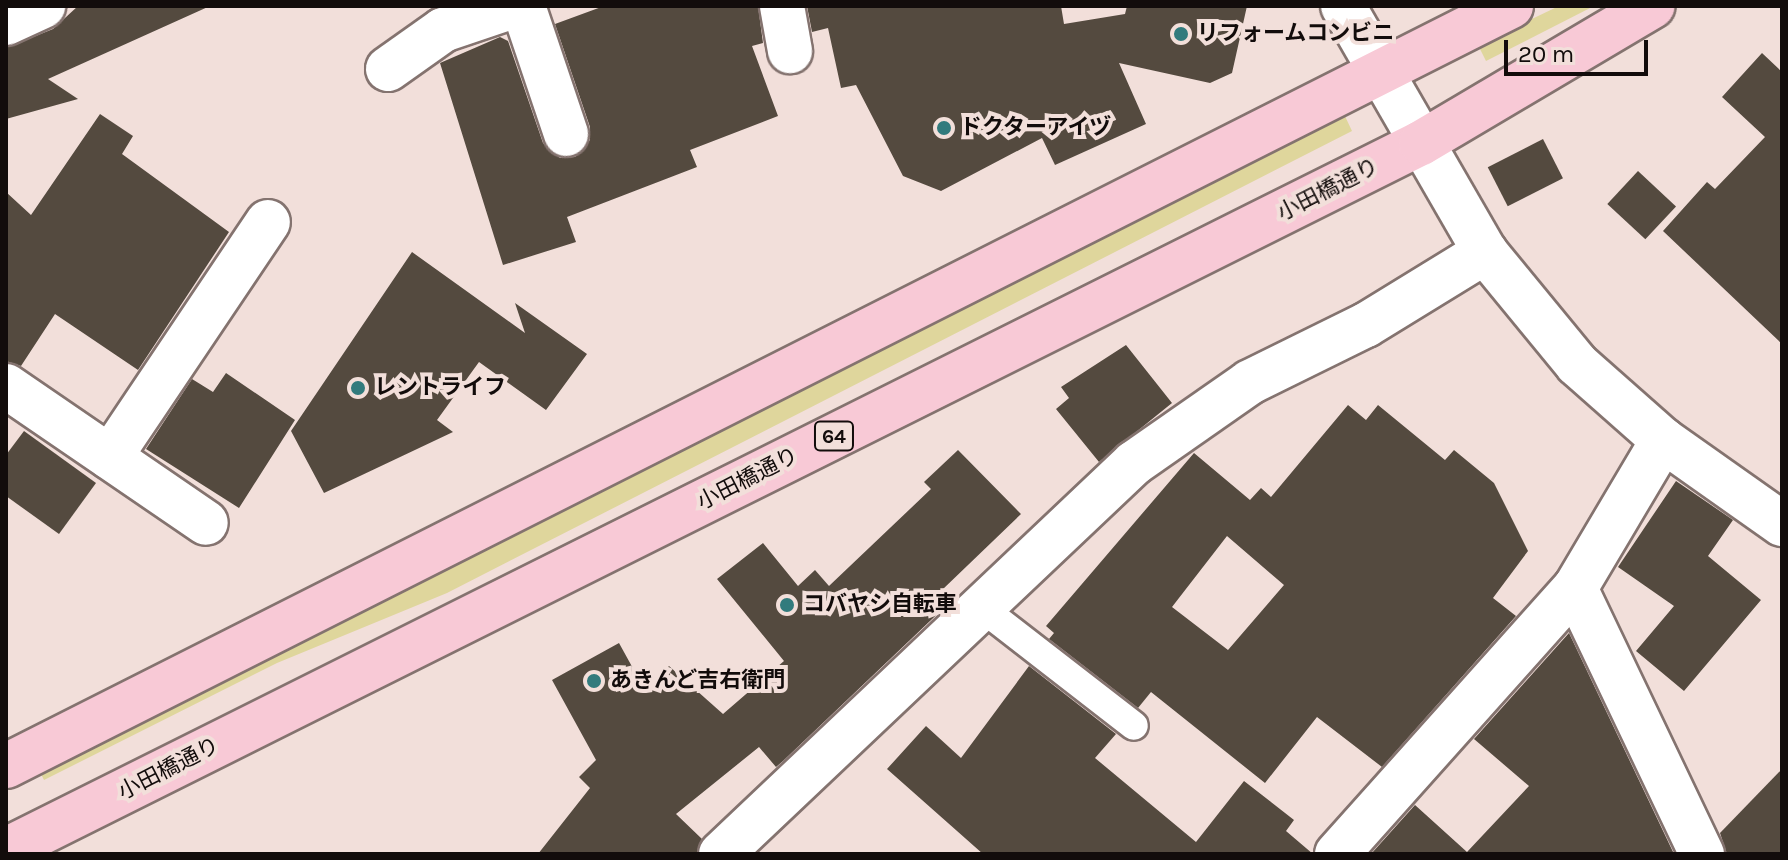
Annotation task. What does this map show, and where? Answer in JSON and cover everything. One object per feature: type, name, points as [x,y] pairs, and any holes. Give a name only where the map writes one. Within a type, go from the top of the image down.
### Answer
[{"type":"main road","points":[[6,766],[1511,6]]},
{"type":"main road","name":"小田橋通り","points":[[6,850],[1421,143],[1653,6]]},
{"type":"street","points":[[6,23],[43,6]]},
{"type":"street","points":[[388,69],[443,30],[514,6]]},
{"type":"street","points":[[523,6],[566,134]]},
{"type":"street","points":[[782,6],[790,51]]},
{"type":"street","points":[[1343,6],[1485,252],[1577,364],[1663,440],[1782,524]]},
{"type":"street","points":[[110,457],[268,222]]},
{"type":"street","points":[[721,854],[1134,463],[1250,382],[1366,325],[1485,252]]},
{"type":"street","points":[[6,386],[206,523]]},
{"type":"street","points":[[1337,854],[1575,588],[1663,440]]},
{"type":"street","points":[[1575,588],[1702,854]]},
{"type":"lane","points":[[982,608],[1134,726]]},
{"type":"shaded area","points":[[1559,6],[1594,6],[1486,61],[1478,45]]},
{"type":"shaded area","points":[[1344,114],[1352,131],[447,593],[277,663],[44,780],[41,774],[263,658]]},
{"type":"building","points":[[78,6],[210,6],[48,79],[78,99],[6,119],[6,48],[53,29]]},
{"type":"building","points":[[604,6],[758,6],[763,43],[752,46],[778,116],[690,150],[697,167],[567,217],[576,242],[503,265],[440,63],[500,37],[508,41],[543,143],[560,158],[575,157],[590,140],[590,127],[555,24]]},
{"type":"building","points":[[807,6],[1061,6],[1064,24],[1125,14],[1127,6],[1247,6],[1232,73],[1210,83],[1119,63],[1146,124],[1055,165],[1042,138],[941,191],[903,176],[856,85],[841,88],[828,28],[812,32]]},
{"type":"building","points":[[1762,53],[1782,72],[1782,344],[1663,231],[1707,182],[1715,189],[1765,137],[1722,97]]},
{"type":"building","points":[[100,114],[133,136],[122,154],[229,232],[138,370],[55,314],[21,366],[6,361],[6,192],[31,215]]},
{"type":"building","points":[[1543,139],[1563,178],[1508,206],[1488,167]]},
{"type":"building","points":[[1638,171],[1676,206],[1645,239],[1607,204]]},
{"type":"building","points":[[412,252],[525,333],[515,303],[587,354],[546,410],[479,362],[437,420],[453,432],[324,493],[291,431]]},
{"type":"building","points":[[1126,345],[1172,403],[1099,462],[1056,409],[1069,398],[1061,387]]},
{"type":"building","points":[[226,373],[295,420],[239,508],[146,449],[192,379],[213,392]]},
{"type":"building","points":[[1348,405],[1366,420],[1378,405],[1445,460],[1454,450],[1494,483],[1528,551],[1493,598],[1516,616],[1382,767],[1317,717],[1265,783],[1151,692],[1138,708],[1049,639],[1054,633],[1046,626],[1194,453],[1250,500],[1261,488],[1271,497]],"holes":[[[1227,536],[1284,585],[1228,650],[1172,607]]]},
{"type":"building","points":[[24,431],[96,483],[59,534],[6,496],[6,455]]},
{"type":"building","points":[[958,450],[1021,514],[942,590],[951,601],[783,761],[776,767],[759,747],[676,814],[702,839],[697,854],[538,854],[590,788],[579,777],[596,760],[552,680],[619,643],[646,692],[669,666],[723,714],[784,661],[717,579],[763,543],[798,586],[815,570],[829,586],[931,489],[924,482]]},
{"type":"building","points":[[1676,481],[1733,520],[1708,556],[1761,600],[1684,691],[1636,651],[1674,606],[1618,567]]},
{"type":"building","points":[[1569,633],[1674,854],[1371,854],[1415,805],[1467,852],[1529,786],[1474,739]]},
{"type":"building","points":[[1029,666],[1116,734],[1095,758],[1196,842],[1244,781],[1294,820],[1286,831],[1313,854],[983,854],[887,769],[926,726],[961,758]]},
{"type":"building","points":[[1782,769],[1782,854],[1727,854],[1720,833]]},
{"type":"place","name":"リフォームコンビニ","points":[[1181,34]]},
{"type":"place","name":"ドクターアイヅ","points":[[944,128]]},
{"type":"place","name":"レントライフ","points":[[358,388]]},
{"type":"place","name":"コバヤシ自転車","points":[[787,605]]},
{"type":"place","name":"あきんど吉右衛門","points":[[594,681]]}]
